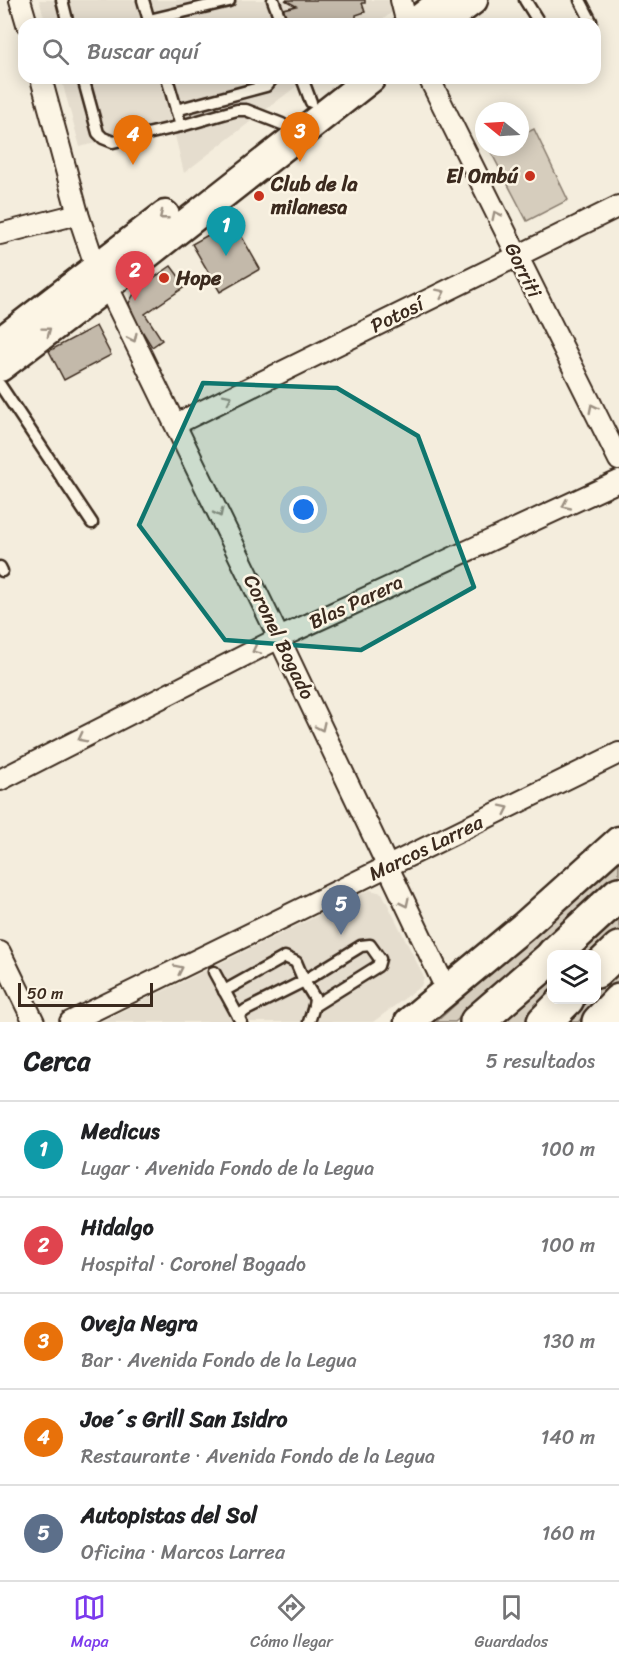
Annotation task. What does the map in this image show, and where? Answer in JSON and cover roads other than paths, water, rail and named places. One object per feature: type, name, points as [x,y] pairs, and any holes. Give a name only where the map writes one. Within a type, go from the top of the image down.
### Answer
[{"type":"highway","points":[[559,950],[619,894]]},
{"type":"highway","points":[[601,967],[619,949]]},
{"type":"highway","points":[[477,1022],[547,961]]},
{"type":"highway","points":[[599,1022],[619,1001]]},
{"type":"highway","points":[[544,1022],[562,1004]]},
{"type":"main road","points":[[421,18],[444,0]]},
{"type":"main road","points":[[449,18],[473,0]]},
{"type":"main road","points":[[0,367],[102,276],[282,124],[306,90],[324,84]]},
{"type":"main road","points":[[0,342],[102,276],[362,84]]},
{"type":"main road","points":[[408,1022],[447,991],[619,841]]},
{"type":"street","points":[[20,0],[25,18]]},
{"type":"street","points":[[401,0],[406,18]]},
{"type":"street","name":"Coronel Bogado","points":[[44,84],[78,214],[102,276],[176,424],[447,991]]},
{"type":"street","name":"Gorriti","points":[[432,84],[619,460]]},
{"type":"street","name":"Potosí","points":[[176,424],[619,206]]},
{"type":"street","points":[[0,234],[78,214]]},
{"type":"street","name":"Blas Parera","points":[[0,780],[279,638],[619,481]]},
{"type":"street","name":"Marcos Larrea","points":[[70,1022],[619,753]]},
{"type":"street","points":[[0,952],[34,1022]]},
{"type":"lane","points":[[62,0],[66,18]]},
{"type":"lane","points":[[143,0],[149,18]]},
{"type":"lane","points":[[273,0],[280,18]]},
{"type":"lane","points":[[525,0],[536,18]]},
{"type":"lane","points":[[580,0],[589,18]]},
{"type":"lane","points":[[165,18],[228,1]]},
{"type":"lane","points":[[85,84],[98,133],[112,142],[237,110],[246,110],[282,124]]},
{"type":"lane","points":[[169,84],[181,126]]},
{"type":"lane","points":[[176,110],[268,84]]},
{"type":"lane","points":[[0,385],[92,523]]},
{"type":"lane","points":[[214,972],[240,1019],[246,1010],[304,981],[366,945],[370,945],[380,959],[378,966],[314,1006]]},
{"type":"lane","points":[[224,991],[285,957],[296,962],[315,999],[309,1022]]},
{"type":"place","name":"Oveja Negra","points":[[300,162]]},
{"type":"place","name":"Joe´s Grill San Isidro","points":[[133,165]]},
{"type":"place","name":"El Ombú","points":[[530,176]]},
{"type":"place","name":"Club de la milanesa","points":[[259,196]]},
{"type":"place","name":"Medicus","points":[[226,256]]},
{"type":"place","name":"Hope","points":[[164,278]]},
{"type":"place","name":"Hidalgo","points":[[135,301]]},
{"type":"place","name":"Autopistas del Sol","points":[[341,935]]}]
